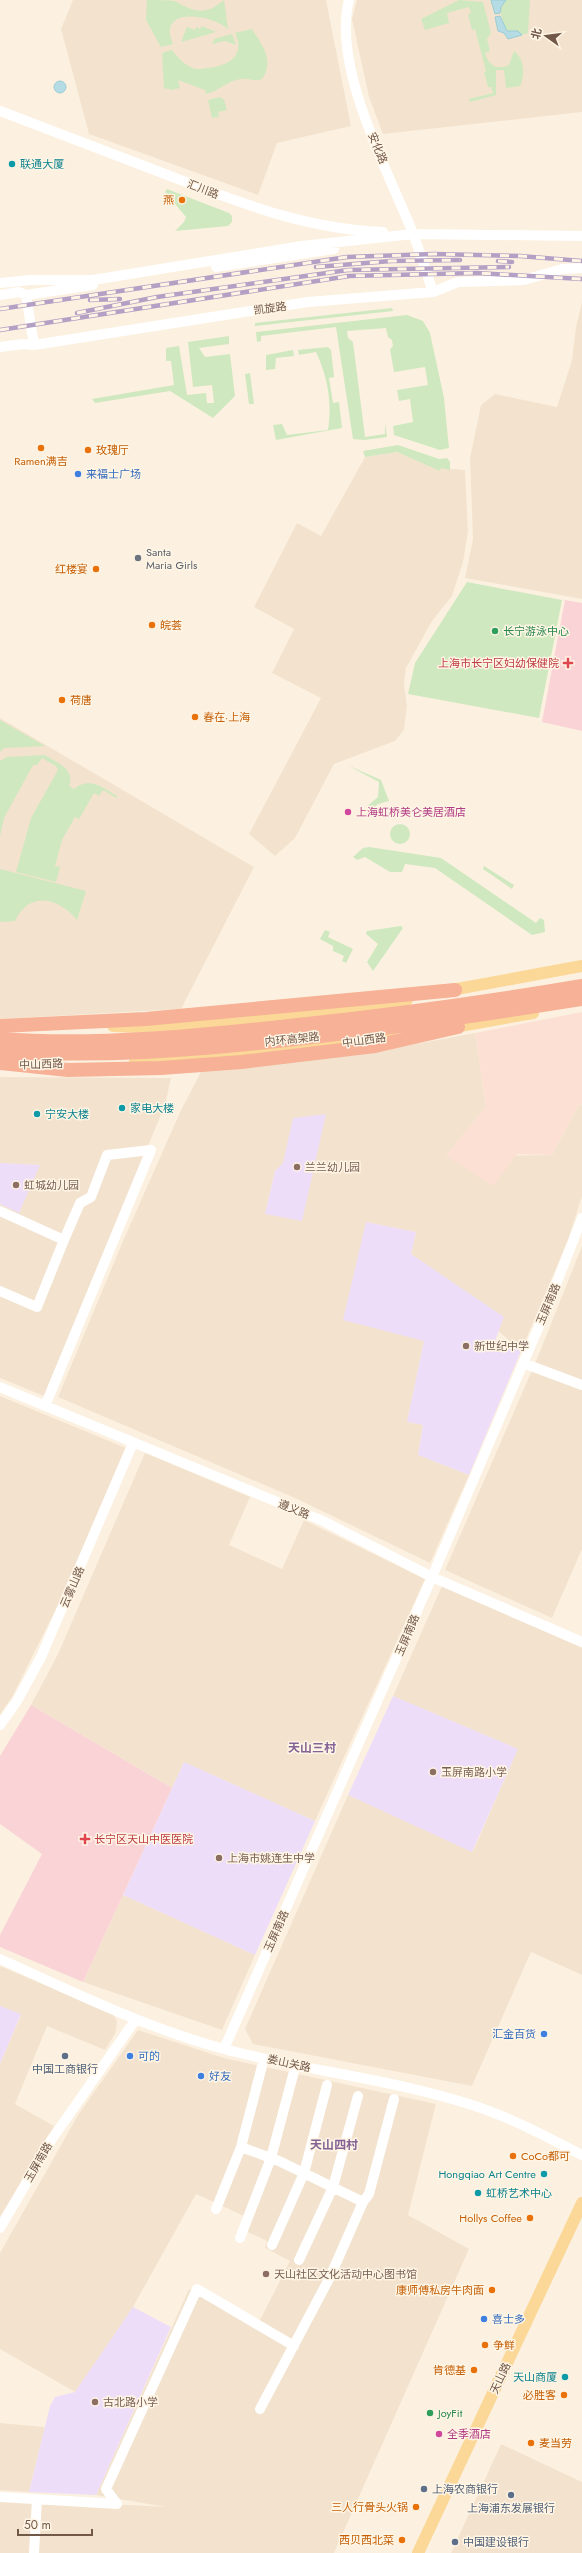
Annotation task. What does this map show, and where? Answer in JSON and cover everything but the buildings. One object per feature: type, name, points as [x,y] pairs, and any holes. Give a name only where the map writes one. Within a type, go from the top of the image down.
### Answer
[{"type":"highway","name":"内环高架路","points":[[0,1039],[129,1039],[222,1034],[404,1013],[582,986]]},
{"type":"highway","points":[[0,1026],[146,1019],[455,990]]},
{"type":"highway","name":"内环高架路","points":[[0,1051],[130,1052],[223,1047],[382,1029],[582,999]]},
{"type":"highway","points":[[0,1064],[68,1070],[161,1068],[242,1062],[375,1046],[458,1026]]},
{"type":"main road","points":[[0,1026],[169,1028],[376,1006],[582,966]]},
{"type":"main road","name":"中山西路","points":[[0,1064],[135,1062],[288,1050],[458,1026],[582,1003]]},
{"type":"main road","name":"天山路","points":[[418,2553],[582,2203]]},
{"type":"street","name":"安化路","points":[[349,0],[345,24],[346,42],[356,87],[373,137],[414,237],[433,292]]},
{"type":"street","name":"汇川路","points":[[0,111],[231,200],[284,218],[319,226],[414,237]]},
{"type":"street","points":[[0,283],[30,280],[93,280],[302,246],[414,237],[582,236]]},
{"type":"street","points":[[0,295],[19,292],[26,295],[414,237]]},
{"type":"street","name":"凯旋路","points":[[0,347],[23,344],[34,345],[308,302],[433,292],[458,282],[524,280],[562,269],[582,268]]},
{"type":"street","points":[[26,295],[34,345]]},
{"type":"street","points":[[0,1291],[37,1307],[80,1203],[91,1197],[107,1155],[151,1150],[45,1406]]},
{"type":"street","points":[[0,1211],[64,1240]]},
{"type":"street","name":"玉屏南路","points":[[224,2049],[432,1577],[523,1363],[582,1218]]},
{"type":"street","points":[[523,1363],[582,1385]]},
{"type":"street","name":"遵义路","points":[[0,1387],[134,1444],[323,1521],[432,1577],[582,1642]]},
{"type":"street","name":"云雾山路","points":[[0,1725],[17,1701],[41,1657],[134,1444]]},
{"type":"street","name":"娄山关路","points":[[0,1959],[136,2019],[224,2049],[429,2093],[475,2106],[514,2121],[582,2155]]},
{"type":"street","name":"玉屏南路","points":[[0,2228],[52,2139],[136,2019]]},
{"type":"street","points":[[240,2238],[272,2158],[296,2064]]},
{"type":"street","points":[[216,2209],[241,2147],[262,2066]]},
{"type":"street","points":[[272,2245],[304,2173],[327,2085]]},
{"type":"street","points":[[299,2260],[333,2188],[358,2096]]},
{"type":"street","points":[[260,2409],[330,2277],[369,2194],[394,2099]]},
{"type":"street","points":[[241,2147],[272,2158],[364,2202]]},
{"type":"street","points":[[0,2497],[116,2504],[106,2489],[197,2289],[294,2346]]},
{"type":"street","points":[[34,2553],[37,2499]]},
{"type":"shaded area","points":[[73,0],[326,0],[351,126],[277,143],[258,195],[89,134],[61,29]]},
{"type":"shaded area","points":[[357,0],[582,0],[582,112],[383,134],[369,97],[352,19]]},
{"type":"shaded area","points":[[582,302],[582,599],[465,578],[473,539],[470,458],[481,405],[495,394],[557,407],[572,360],[576,327]]},
{"type":"shaded area","points":[[397,452],[440,470],[441,468],[465,470],[468,531],[463,562],[452,596],[432,621],[406,668],[404,683],[407,706],[404,730],[395,741],[334,764],[295,838],[275,856],[249,834],[321,698],[272,673],[294,629],[254,607],[297,523],[321,536],[365,457]]},
{"type":"shaded area","name":"上海市长宁区妇幼保健院","points":[[565,600],[582,603],[582,731],[542,722]]},
{"type":"shaded area","points":[[0,718],[254,867],[181,1009],[0,1019]]},
{"type":"shaded area","points":[[582,1012],[582,1105],[579,1104],[552,1155],[517,1154],[493,1186],[446,1156],[486,1106],[475,1033]]},
{"type":"shaded area","points":[[475,1033],[486,1106],[446,1156],[552,1155],[579,1104],[582,1105],[582,1196],[568,1240],[521,1351],[411,1254],[416,1232],[366,1222],[424,1341],[407,1422],[423,1425],[418,1455],[469,1475],[430,1563],[295,1498],[58,1397],[123,1241],[181,1110],[203,1068],[367,1053]],"holes":[[[283,1163],[265,1214],[275,1171]]]},
{"type":"shaded area","points":[[0,1077],[171,1078],[165,1105],[44,1396],[0,1378],[0,1204],[19,1212],[40,1165],[0,1163]]},
{"type":"shaded area","name":"兰兰幼儿园","points":[[326,1114],[302,1221],[265,1214],[275,1171],[283,1163],[293,1118]]},
{"type":"shaded area","name":"虹城幼儿园","points":[[0,1163],[40,1165],[19,1213],[0,1204]]},
{"type":"shaded area","name":"新世纪中学","points":[[366,1222],[416,1232],[411,1254],[504,1317],[495,1341],[521,1351],[469,1475],[418,1455],[423,1425],[407,1422],[424,1341],[343,1320]]},
{"type":"shaded area","points":[[582,1246],[582,1549],[552,1618],[445,1570],[539,1354]]},
{"type":"shaded area","points":[[0,1396],[126,1448],[58,1605],[12,1697],[0,1714]]},
{"type":"shaded area","name":"天山三村","points":[[145,1453],[250,1497],[229,1545],[282,1569],[304,1520],[425,1579],[315,1821],[184,1762],[172,1788],[31,1705],[58,1654]]},
{"type":"shaded area","points":[[442,1586],[582,1648],[582,1975],[531,1952],[472,2086],[253,2044],[245,2029],[348,1795],[473,1851],[518,1749],[393,1696]]},
{"type":"shaded area","name":"玉屏南路小学","points":[[393,1696],[518,1749],[472,1852],[348,1795]]},
{"type":"shaded area","name":"长宁区天山中医医院","points":[[31,1705],[172,1788],[83,1982],[0,1947],[0,1935],[42,1854],[0,1824],[0,1756]]},
{"type":"shaded area","name":"上海市姚连生中学","points":[[184,1762],[315,1821],[255,1955],[123,1895]]},
{"type":"shaded area","points":[[123,1895],[255,1955],[222,2030],[83,1982]]},
{"type":"shaded area","points":[[0,1966],[113,2014],[117,2021],[116,2032],[105,2050],[47,2026],[15,2104],[54,2126],[0,2217],[0,2064],[21,2015],[0,2006]]},
{"type":"shaded area","points":[[0,2006],[21,2014],[0,2064]]},
{"type":"shaded area","name":"天山四村","points":[[138,2030],[224,2058],[436,2104],[408,2215],[469,2249],[334,2553],[0,2553],[0,2498],[166,2507],[96,2495],[189,2289],[259,2322],[290,2261],[265,2248],[267,2241],[239,2228],[244,2216],[196,2194],[133,2307],[75,2392],[0,2349],[0,2253],[78,2115]]},
{"type":"shaded area","name":"古北路小学","points":[[133,2307],[171,2327],[96,2495],[29,2492],[50,2406],[55,2397],[75,2392]]},
{"type":"shaded area","points":[[0,2423],[45,2427],[29,2492],[0,2490]]},
{"type":"shaded area","points":[[501,2444],[582,2482],[582,2553],[451,2553]]},
{"type":"green space","points":[[147,0],[175,1],[188,8],[200,11],[218,5],[224,0],[228,29],[220,24],[199,17],[178,19],[172,24],[170,32],[173,44],[161,47],[146,20]]},
{"type":"green space","points":[[459,0],[483,2],[491,33],[487,39],[490,51],[485,53],[486,57],[490,63],[496,67],[504,67],[509,65],[514,51],[518,54],[523,68],[523,77],[520,86],[506,88],[504,70],[496,70],[496,95],[470,102],[469,99],[493,93],[491,87],[488,87],[484,72],[486,71],[475,29],[472,30],[468,14],[471,13],[469,7],[447,13],[449,23],[425,30],[421,19]]},
{"type":"green space","points":[[506,0],[530,0],[528,33],[522,35],[518,31],[510,32],[504,28],[500,9]]},
{"type":"green space","points":[[202,26],[216,32],[181,42],[187,27],[195,30],[196,27],[200,29]]},
{"type":"green space","points":[[252,29],[263,47],[267,58],[266,71],[263,78],[258,80],[237,80],[206,94],[205,90],[178,80],[180,88],[171,90],[164,88],[162,53],[172,50],[184,62],[195,69],[222,65],[229,62],[238,51],[238,43],[235,33]]},
{"type":"green space","points":[[232,34],[236,45],[225,41],[212,44],[214,39]]},
{"type":"green space","points":[[220,97],[224,100],[227,110],[218,112],[219,117],[212,118],[208,100]]},
{"type":"green space","points":[[167,189],[229,213],[232,216],[232,222],[228,226],[175,231],[184,222],[186,217],[165,192]]},
{"type":"green space","points":[[392,308],[393,311],[255,326],[255,323]]},
{"type":"green space","points":[[407,315],[423,321],[430,333],[444,398],[449,448],[440,450],[394,435],[393,426],[413,422],[410,399],[399,401],[397,390],[428,385],[425,367],[394,372],[390,349],[393,346],[392,340],[388,337],[386,328],[347,331],[348,338],[353,342],[365,437],[385,434],[385,423],[387,437],[364,440],[353,439],[336,327],[261,336],[261,341],[257,342],[256,332]]},
{"type":"green space","points":[[229,336],[229,344],[199,348],[205,357],[230,354],[235,396],[213,418],[170,391],[95,403],[92,399],[174,385],[171,361],[166,361],[166,348],[179,346],[187,395],[206,393],[207,403],[214,403],[212,385],[193,387],[188,342]]},
{"type":"green space","points":[[328,347],[331,350],[334,377],[329,378],[333,403],[339,402],[342,428],[276,440],[273,425],[282,424],[287,435],[328,430],[330,410],[324,371],[316,352],[299,355],[298,350]]},
{"type":"green space","points":[[293,350],[294,356],[276,358],[275,369],[266,370],[266,355]]},
{"type":"green space","points":[[250,373],[254,404],[249,404],[245,374]]},
{"type":"green space","points":[[398,445],[439,459],[447,458],[450,462],[450,470],[441,468],[440,471],[397,452],[365,457],[363,451]]},
{"type":"green space","name":"长宁游泳中心","points":[[467,582],[562,600],[539,718],[408,694],[415,663]]},
{"type":"green space","points":[[0,720],[45,746],[4,748],[0,752]]},
{"type":"green space","points":[[44,755],[64,767],[70,775],[69,786],[74,789],[80,785],[91,783],[117,796],[116,798],[103,790],[99,796],[94,793],[79,819],[75,817],[62,840],[55,866],[60,867],[56,882],[16,872],[31,818],[58,770],[56,766],[42,758],[37,765],[33,765],[4,818],[0,836],[0,761],[7,757]]},
{"type":"green space","points":[[347,765],[381,780],[389,801],[378,804],[371,810],[366,807],[378,797],[379,782]]},
{"type":"green space","points":[[400,824],[407,827],[410,834],[407,841],[400,844],[393,841],[390,834],[393,827]]},
{"type":"green space","points":[[369,847],[441,858],[536,923],[540,918],[544,920],[545,932],[532,935],[435,868],[405,864],[402,872],[390,872],[365,857],[357,860],[353,857],[363,848]]},
{"type":"green space","points":[[484,866],[514,885],[512,889],[483,869]]},
{"type":"green space","points":[[0,869],[86,891],[77,920],[61,906],[53,902],[36,901],[21,911],[15,921],[0,922]]},
{"type":"green space","points":[[401,926],[403,928],[373,971],[367,962],[378,944],[366,934],[367,931]]},
{"type":"green space","points":[[325,930],[330,932],[328,937],[353,949],[346,963],[342,961],[344,956],[333,951],[333,946],[320,939]]},
{"type":"water","points":[[491,0],[506,0],[501,7],[500,13],[495,14]]},
{"type":"water","points":[[500,16],[507,31],[518,31],[522,35],[508,39],[504,33],[498,31],[495,17]]},
{"type":"water","points":[[60,81],[64,83],[66,87],[64,91],[60,93],[56,91],[54,87],[56,83]]},
{"type":"railway","points":[[0,309],[347,257],[434,254],[520,256],[582,261]]},
{"type":"railway","points":[[316,267],[391,261],[460,260]]},
{"type":"railway","points":[[498,261],[512,262]]},
{"type":"railway","points":[[77,313],[157,297],[348,270],[509,267]]},
{"type":"railway","points":[[0,330],[349,276],[477,273],[582,279]]},
{"type":"railway","points":[[90,300],[120,299]]},
{"type":"place","name":"联通大厦","points":[[12,164]]},
{"type":"place","name":"燕","points":[[182,200]]},
{"type":"place","name":"Ramen满吉","points":[[41,448]]},
{"type":"place","name":"玫瑰厅","points":[[88,450]]},
{"type":"place","name":"来福士广场","points":[[78,474]]},
{"type":"place","name":"Santa Maria Girls","points":[[138,558]]},
{"type":"place","name":"红楼宴","points":[[96,569]]},
{"type":"place","name":"皖荟","points":[[152,625]]},
{"type":"place","name":"长宁游泳中心","points":[[495,631]]},
{"type":"place","name":"上海市长宁区妇幼保健院","points":[[568,663]]},
{"type":"place","name":"荷唐","points":[[62,700]]},
{"type":"place","name":"春在·上海","points":[[195,717]]},
{"type":"place","name":"上海虹桥美仑美居酒店","points":[[348,812]]},
{"type":"place","name":"家电大楼","points":[[122,1108]]},
{"type":"place","name":"宁安大楼","points":[[37,1114]]},
{"type":"place","name":"兰兰幼儿园","points":[[297,1167]]},
{"type":"place","name":"虹城幼儿园","points":[[16,1185]]},
{"type":"place","name":"新世纪中学","points":[[466,1346]]},
{"type":"place","name":"玉屏南路小学","points":[[433,1772]]},
{"type":"place","name":"长宁区天山中医医院","points":[[85,1839]]},
{"type":"place","name":"上海市姚连生中学","points":[[219,1858]]},
{"type":"place","name":"汇金百货","points":[[544,2034]]},
{"type":"place","name":"中国工商银行","points":[[65,2056]]},
{"type":"place","name":"可的","points":[[130,2056]]},
{"type":"place","name":"好友","points":[[201,2076]]},
{"type":"place","name":"CoCo都可","points":[[513,2156]]},
{"type":"place","name":"Hongqiao Art Centre","points":[[544,2174]]},
{"type":"place","name":"虹桥艺术中心","points":[[478,2193]]},
{"type":"place","name":"Hollys Coffee","points":[[530,2218]]},
{"type":"place","name":"天山社区文化活动中心图书馆","points":[[266,2274]]},
{"type":"place","name":"康师傅私房牛肉面","points":[[492,2290]]},
{"type":"place","name":"喜士多","points":[[484,2319]]},
{"type":"place","name":"争鲜","points":[[485,2345]]},
{"type":"place","name":"肯德基","points":[[474,2370]]},
{"type":"place","name":"天山商厦","points":[[565,2377]]},
{"type":"place","name":"必胜客","points":[[564,2395]]},
{"type":"place","name":"古北路小学","points":[[95,2402]]},
{"type":"place","name":"JoyFit","points":[[430,2413]]},
{"type":"place","name":"全季酒店","points":[[439,2434]]},
{"type":"place","name":"麦当劳","points":[[531,2443]]},
{"type":"place","name":"上海农商银行","points":[[424,2489]]},
{"type":"place","name":"上海浦东发展银行","points":[[511,2495]]},
{"type":"place","name":"三人行骨头火锅","points":[[416,2507]]},
{"type":"place","name":"西贝西北菜","points":[[402,2540]]},
{"type":"place","name":"中国建设银行","points":[[455,2542]]},
{"type":"district","name":"天山三村","points":[[312,1748]]},
{"type":"district","name":"天山四村","points":[[334,2145]]}]
